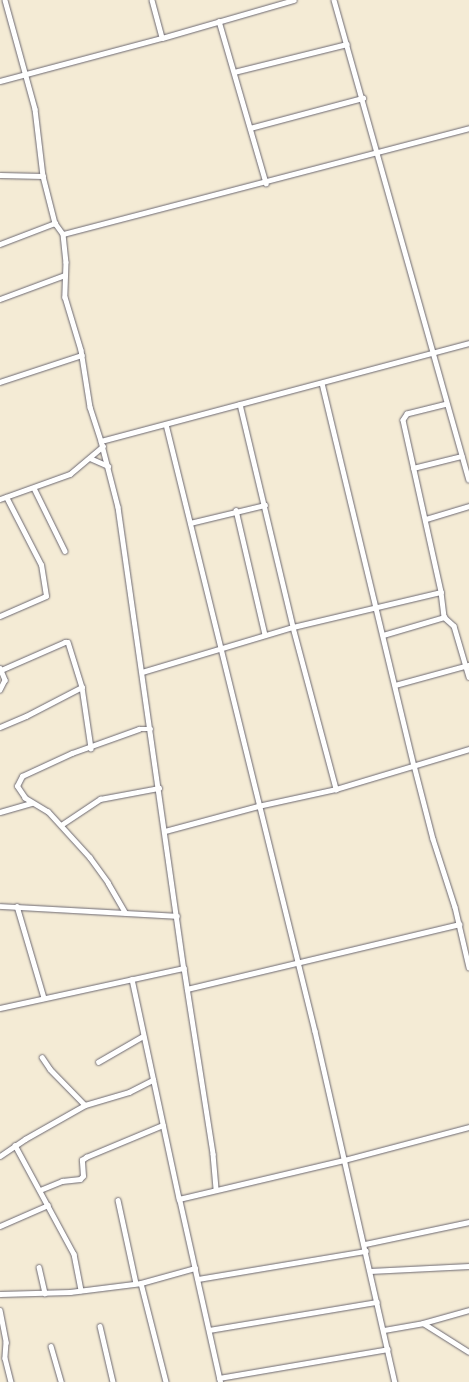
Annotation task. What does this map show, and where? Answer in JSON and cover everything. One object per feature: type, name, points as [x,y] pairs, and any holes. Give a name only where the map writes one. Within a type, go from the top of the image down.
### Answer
[{"type":"street","points":[[5,0],[35,110],[43,176],[55,223],[63,234],[65,297],[82,355],[88,401],[102,443],[118,507],[184,968],[213,1154],[216,1189]]},
{"type":"street","points":[[152,0],[162,38]]},
{"type":"street","points":[[0,81],[162,38],[294,0]]},
{"type":"street","points":[[334,0],[469,479]]},
{"type":"street","points":[[219,21],[266,183]]},
{"type":"street","points":[[234,72],[347,44]]},
{"type":"street","points":[[250,128],[363,98]]},
{"type":"street","points":[[63,234],[378,154],[469,128]]},
{"type":"street","points":[[0,175],[43,176]]},
{"type":"street","points":[[0,244],[55,223]]},
{"type":"street","points":[[0,299],[65,276]]},
{"type":"street","points":[[0,499],[70,474],[90,458],[102,443],[240,404],[469,344]]},
{"type":"street","points":[[0,382],[82,355]]},
{"type":"street","points":[[322,383],[414,766],[433,839],[459,924],[469,967]]},
{"type":"street","points":[[240,404],[293,628],[336,789]]},
{"type":"street","points":[[447,404],[404,417],[413,468],[441,592],[444,617],[454,626],[468,665],[469,677]]},
{"type":"street","points":[[166,424],[258,806],[298,962],[395,1382]]},
{"type":"street","points":[[413,468],[462,456]]},
{"type":"street","points":[[90,458],[108,466]]},
{"type":"street","points":[[34,488],[64,551]]},
{"type":"street","points":[[0,616],[46,596],[41,566],[6,497]]},
{"type":"street","points":[[190,522],[236,510],[265,505]]},
{"type":"street","points":[[426,519],[469,506]]},
{"type":"street","points":[[236,510],[265,635]]},
{"type":"street","points":[[142,672],[265,635],[441,592]]},
{"type":"street","points":[[383,635],[444,617]]},
{"type":"street","points":[[0,690],[5,680],[0,669],[66,642],[82,687],[91,748]]},
{"type":"street","points":[[395,685],[468,665]]},
{"type":"street","points":[[0,727],[26,716],[82,687]]},
{"type":"street","points":[[126,913],[100,870],[48,812],[32,803],[18,791],[18,781],[22,776],[72,753],[91,748],[139,728],[151,729]]},
{"type":"street","points":[[165,831],[258,806],[336,789],[469,749]]},
{"type":"street","points":[[61,825],[100,799],[159,788]]},
{"type":"street","points":[[0,812],[32,803]]},
{"type":"street","points":[[0,906],[177,916]]},
{"type":"street","points":[[17,906],[44,998]]},
{"type":"street","points":[[187,988],[459,924]]},
{"type":"street","points":[[0,1008],[184,968]]},
{"type":"street","points":[[132,979],[220,1380],[388,1349]]},
{"type":"street","points":[[98,1062],[143,1036]]},
{"type":"street","points":[[42,1057],[50,1069],[85,1105]]},
{"type":"street","points":[[0,1156],[15,1145],[85,1105],[129,1092],[153,1080]]},
{"type":"street","points":[[40,1190],[62,1181],[80,1179],[83,1176],[82,1160],[86,1157],[163,1125]]},
{"type":"street","points":[[179,1199],[344,1160],[469,1127]]},
{"type":"street","points":[[15,1145],[74,1254],[81,1290]]},
{"type":"street","points":[[118,1200],[138,1283],[166,1382]]},
{"type":"street","points":[[0,1226],[48,1205]]},
{"type":"street","points":[[364,1244],[469,1222]]},
{"type":"street","points":[[198,1278],[366,1251]]},
{"type":"street","points":[[370,1271],[469,1266]]},
{"type":"street","points":[[39,1267],[45,1293]]},
{"type":"street","points":[[0,1294],[45,1293],[138,1283],[195,1268]]},
{"type":"street","points":[[208,1330],[377,1302]]},
{"type":"street","points":[[0,1310],[6,1342],[5,1358],[11,1382]]},
{"type":"street","points":[[384,1330],[423,1323],[469,1310]]},
{"type":"street","points":[[423,1323],[469,1352]]},
{"type":"street","points":[[100,1326],[113,1382]]},
{"type":"street","points":[[51,1346],[61,1382]]}]
